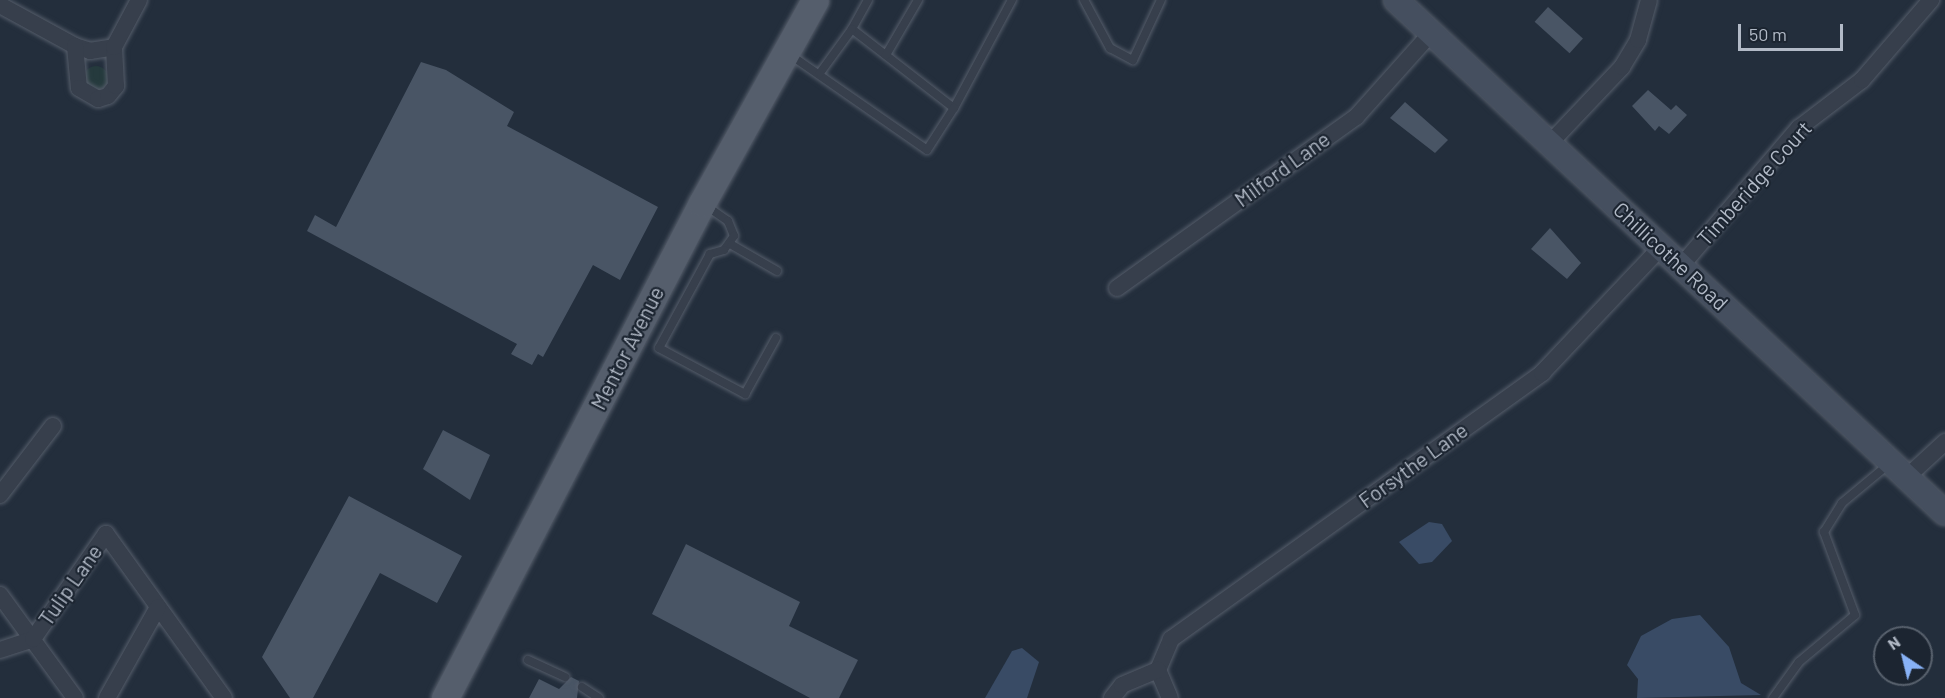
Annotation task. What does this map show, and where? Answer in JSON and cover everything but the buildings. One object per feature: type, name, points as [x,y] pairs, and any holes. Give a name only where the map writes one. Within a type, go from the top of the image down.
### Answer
[{"type":"main road","name":"Mentor Avenue","points":[[445,698],[702,203],[814,0]]},
{"type":"street","points":[[75,46],[79,88],[98,99],[116,86],[114,47],[139,0]]},
{"type":"street","name":"Chillicothe Road","points":[[1396,0],[1945,513]]},
{"type":"street","points":[[1550,143],[1622,67],[1638,40],[1649,0]]},
{"type":"street","name":"Timberidge Court","points":[[1681,266],[1799,128],[1862,80],[1931,0]]},
{"type":"street","points":[[0,5],[75,46],[90,51],[114,47]]},
{"type":"street","name":"Milford Lane","points":[[1117,288],[1356,117],[1431,33]]},
{"type":"street","name":"Forsythe Lane","points":[[1158,670],[1171,639],[1542,373],[1661,247]]},
{"type":"street","points":[[0,495],[53,426]]},
{"type":"street","points":[[1900,469],[1945,442]]},
{"type":"street","name":"Tulip Lane","points":[[0,650],[33,639],[106,534],[158,608]]},
{"type":"street","points":[[0,595],[75,698]]},
{"type":"street","points":[[107,698],[158,608],[224,698]]},
{"type":"street","points":[[1112,698],[1122,686],[1158,670],[1170,698]]},
{"type":"lane","points":[[820,73],[852,29],[868,0]]},
{"type":"lane","points":[[886,56],[918,0]]},
{"type":"lane","points":[[786,52],[820,73],[927,150],[954,108],[1012,0]]},
{"type":"lane","points":[[1084,0],[1110,48],[1133,60],[1161,0]]},
{"type":"lane","points":[[852,29],[954,108]]},
{"type":"lane","points":[[702,203],[728,221],[732,245]]},
{"type":"lane","points":[[732,245],[777,271]]},
{"type":"lane","points":[[732,245],[710,254],[659,348],[745,394],[776,338]]},
{"type":"lane","points":[[1773,698],[1799,662],[1855,615],[1824,532],[1842,502],[1900,469]]},
{"type":"lane","points":[[528,660],[565,677]]},
{"type":"lane","points":[[582,687],[599,698]]},
{"type":"green space","points":[[96,66],[104,70],[108,78],[104,86],[96,90],[88,86],[84,78],[88,70]]},
{"type":"water","points":[[1429,522],[1442,524],[1452,541],[1432,562],[1419,564],[1399,542]]},
{"type":"water","points":[[1700,615],[1729,647],[1741,683],[1761,695],[1637,698],[1638,679],[1627,665],[1641,636],[1672,619]]},
{"type":"water","points":[[1022,648],[1039,662],[1027,698],[985,698],[1012,651]]}]
